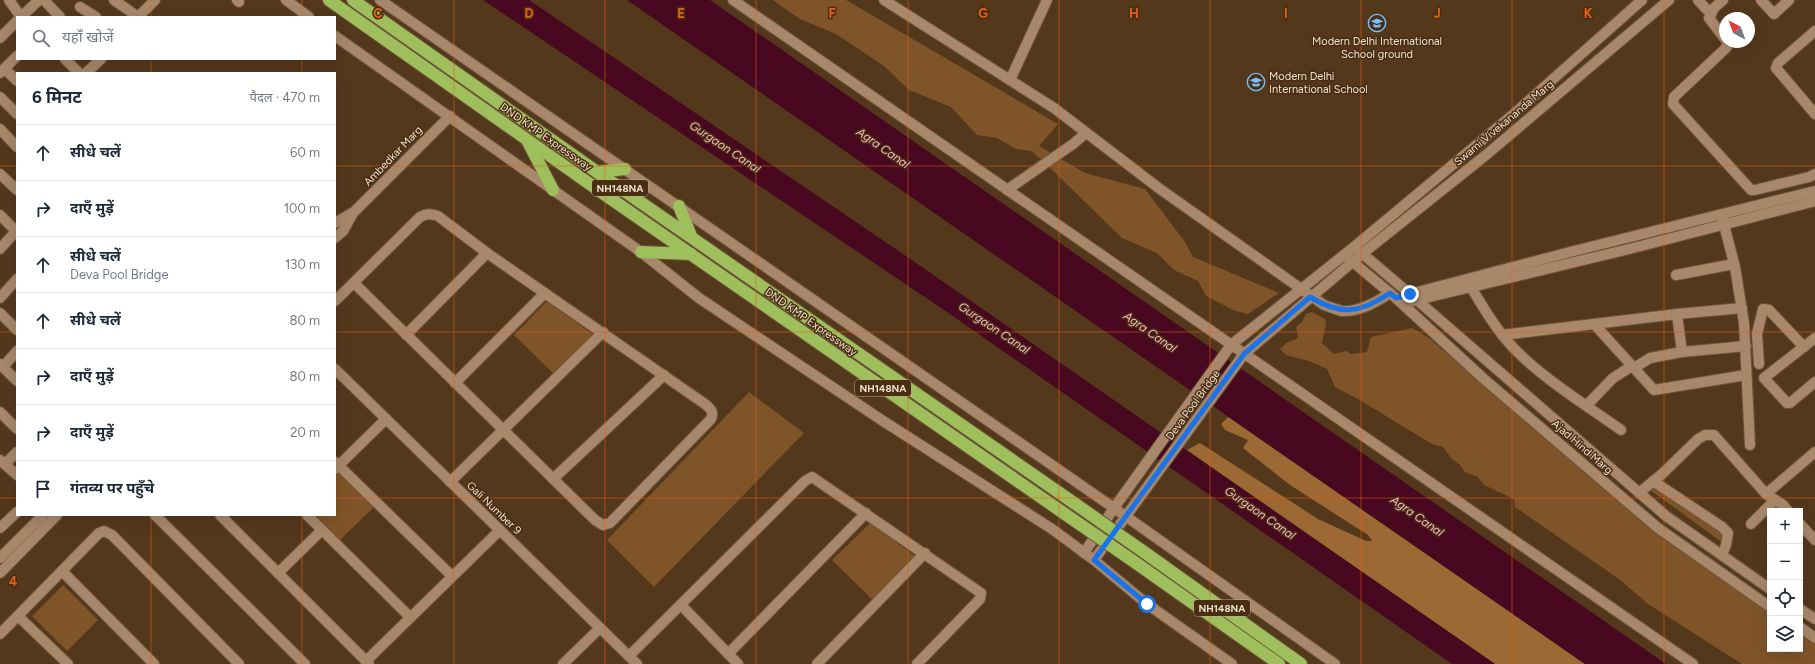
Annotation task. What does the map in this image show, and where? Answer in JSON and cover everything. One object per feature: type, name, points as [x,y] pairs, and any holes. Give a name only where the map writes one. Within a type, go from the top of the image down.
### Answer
[{"type":"highway","name":"DND KMP Expressway","points":[[329,0],[1279,664]]},
{"type":"highway","name":"DND KMP Expressway","points":[[353,0],[597,172],[1144,552],[1300,664]]},
{"type":"highway","points":[[526,139],[553,190]]},
{"type":"highway","points":[[597,172],[625,169]]},
{"type":"highway","points":[[679,206],[690,236]]},
{"type":"highway","points":[[640,252],[691,254]]},
{"type":"street","points":[[9,0],[20,16]]},
{"type":"street","points":[[22,16],[39,0]]},
{"type":"street","points":[[44,0],[59,16]]},
{"type":"street","points":[[114,0],[137,16]]},
{"type":"street","points":[[139,16],[155,0]]},
{"type":"street","points":[[286,0],[308,16]]},
{"type":"street","points":[[380,0],[1127,517],[1335,664]]},
{"type":"street","points":[[733,0],[1007,190],[1228,349],[1244,354],[1693,664]]},
{"type":"street","points":[[884,0],[1054,108],[1160,189],[1310,297],[1324,306],[1342,311],[1356,309],[1369,304],[1471,287],[1633,248],[1815,201]]},
{"type":"street","points":[[1010,80],[1047,0]]},
{"type":"street","points":[[1084,553],[1114,508],[1228,349],[1354,247],[1516,112],[1642,0]]},
{"type":"street","name":"Swami Vivekananda Marg","points":[[1310,297],[1486,155],[1669,0]]},
{"type":"street","points":[[1698,0],[1711,7]]},
{"type":"street","points":[[1711,7],[1722,0]]},
{"type":"street","points":[[1761,0],[1774,14],[1789,0]]},
{"type":"street","points":[[80,7],[94,16]]},
{"type":"street","points":[[1711,7],[1710,20],[1719,31]]},
{"type":"street","points":[[0,38],[16,22]]},
{"type":"street","points":[[1815,31],[1778,63],[1776,68],[1815,114]]},
{"type":"street","points":[[336,37],[640,252],[699,298],[880,420],[1052,529],[1094,560],[1147,604],[1232,664]]},
{"type":"street","points":[[1726,48],[1674,97],[1673,104],[1751,190],[1809,177],[1815,174]]},
{"type":"street","points":[[16,57],[2,71],[16,80]]},
{"type":"street","points":[[66,60],[78,72]]},
{"type":"street","points":[[87,72],[100,60]]},
{"type":"street","points":[[0,97],[16,113]]},
{"type":"street","name":"Ambedkar Marg","points":[[336,237],[343,231],[353,213],[450,116]]},
{"type":"street","points":[[0,129],[16,146]]},
{"type":"street","points":[[1007,190],[1073,144],[1086,133]]},
{"type":"street","points":[[0,174],[16,189]]},
{"type":"street","points":[[1414,297],[1720,214],[1815,191]]},
{"type":"street","name":"Ambedkar Marg","points":[[336,222],[353,213]]},
{"type":"street","points":[[336,300],[420,217],[426,213],[438,216],[487,253],[705,404],[711,409],[713,414],[711,419],[610,524],[603,525],[599,523],[553,479],[354,283]]},
{"type":"street","points":[[1720,214],[1734,264],[1742,308],[1746,346],[1750,445]]},
{"type":"street","points":[[0,215],[16,235],[0,249]]},
{"type":"street","points":[[1354,247],[1414,297],[1666,516],[1767,587]]},
{"type":"street","points":[[406,335],[487,253]]},
{"type":"street","name":"Ajad Hind Marg","points":[[1344,254],[1397,299],[1484,379],[1658,528],[1767,605]]},
{"type":"street","points":[[1676,275],[1734,264]]},
{"type":"street","points":[[0,298],[15,286]]},
{"type":"street","points":[[1471,287],[1485,312],[1510,344],[1537,368],[1621,430]]},
{"type":"street","points":[[456,383],[545,293]]},
{"type":"street","name":"Deva Pool Bridge","points":[[1094,560],[1127,517],[1244,354],[1310,297]]},
{"type":"street","points":[[1502,335],[1676,314],[1742,308]]},
{"type":"street","points":[[1759,364],[1757,334],[1763,309],[1769,310],[1804,347]]},
{"type":"street","points":[[0,313],[16,329]]},
{"type":"street","points":[[1676,314],[1682,352]]},
{"type":"street","points":[[1594,324],[1654,390],[1746,375]]},
{"type":"street","points":[[450,482],[603,332]]},
{"type":"street","points":[[1815,338],[1764,378],[1787,403],[1790,403],[1815,382]]},
{"type":"street","points":[[1587,405],[1613,378],[1650,358],[1682,352],[1746,346]]},
{"type":"street","points":[[16,352],[2,366],[16,380]]},
{"type":"street","name":"Gali Number 9","points":[[336,370],[637,664]]},
{"type":"street","points":[[553,479],[664,375]]},
{"type":"street","points":[[0,412],[16,428]]},
{"type":"street","points":[[386,419],[336,465],[452,576]]},
{"type":"street","points":[[1639,493],[1698,439],[1705,435],[1714,435],[1766,494],[1784,508]]},
{"type":"street","points":[[1766,494],[1815,452]]},
{"type":"street","points":[[16,453],[2,462],[16,474]]},
{"type":"street","points":[[629,656],[808,478],[815,478],[980,591],[982,595],[917,664]]},
{"type":"street","points":[[1653,481],[1722,527],[1728,533],[1726,545],[1722,555]]},
{"type":"street","points":[[1751,524],[1775,500]]},
{"type":"street","points":[[0,528],[16,513]]},
{"type":"street","points":[[728,654],[866,513]]},
{"type":"street","points":[[0,558],[42,516]]},
{"type":"street","points":[[0,573],[56,516]]},
{"type":"street","points":[[156,516],[305,664]]},
{"type":"street","points":[[221,516],[368,662],[410,617],[500,530]]},
{"type":"street","points":[[308,516],[410,617]]},
{"type":"street","points":[[1803,527],[1815,540]]},
{"type":"street","points":[[278,573],[322,530]]},
{"type":"street","points":[[0,634],[99,533],[104,531],[108,532],[239,664]]},
{"type":"street","points":[[817,664],[926,553]]},
{"type":"street","points":[[1735,582],[1743,570]]},
{"type":"street","points":[[62,571],[154,664]]},
{"type":"street","points":[[680,605],[738,664]]},
{"type":"street","points":[[1803,611],[1815,619]]},
{"type":"street","points":[[18,616],[68,664]]},
{"type":"street","points":[[563,664],[600,628]]},
{"type":"street","points":[[1803,630],[1815,638]]},
{"type":"shaded area","points":[[773,0],[846,0],[1058,124],[1039,146],[1085,173],[1145,189],[1185,242],[1193,257],[1279,293],[1248,314],[1233,310],[1206,296],[1198,281],[1174,270],[1157,253],[1122,238],[1031,151],[1016,149],[997,138],[977,135],[951,107],[909,90],[884,66],[836,34],[798,18]]},
{"type":"shaded area","points":[[547,301],[595,336],[555,375],[514,335]]},
{"type":"shaded area","points":[[1312,312],[1325,319],[1326,324],[1322,343],[1334,354],[1346,351],[1351,354],[1367,352],[1371,337],[1412,328],[1429,338],[1663,538],[1767,611],[1767,652],[1803,652],[1803,635],[1815,643],[1815,664],[1742,664],[1648,604],[1619,579],[1515,507],[1514,499],[1484,485],[1478,477],[1465,472],[1460,465],[1451,458],[1443,447],[1432,444],[1358,399],[1335,387],[1327,369],[1309,361],[1286,355],[1280,349],[1286,343],[1298,338],[1296,327],[1302,322],[1306,314]]},
{"type":"shaded area","points":[[749,392],[804,433],[654,587],[607,540]]},
{"type":"shaded area","points":[[1228,417],[1585,664],[1495,664],[1187,450],[1200,443],[1318,519],[1366,541],[1372,541],[1368,535],[1290,485],[1243,448],[1248,440],[1225,430],[1221,424]]},
{"type":"shaded area","points":[[338,471],[374,507],[339,541],[314,516],[336,516],[336,474]]},
{"type":"shaded area","points":[[1651,487],[1717,528],[1721,532],[1723,543],[1649,489]]},
{"type":"shaded area","points":[[870,523],[919,559],[875,602],[832,560]]},
{"type":"shaded area","points":[[63,585],[98,620],[67,651],[32,616]]},
{"type":"water","name":"Gurgaon Canal","points":[[483,0],[529,0],[906,256],[1495,664],[1452,664],[950,314]]},
{"type":"water","name":"Agra Canal","points":[[627,0],[710,0],[1666,664],[1585,664]]},
{"type":"place","name":"Modern Delhi International School ground","points":[[1377,23]]},
{"type":"place","name":"Modern Delhi International School","points":[[1256,82]]},
{"type":"route","points":[[1147,604],[1094,560],[1127,517],[1244,354],[1310,297],[1324,306],[1342,311],[1356,309],[1390,293],[1396,298],[1410,294]]}]
